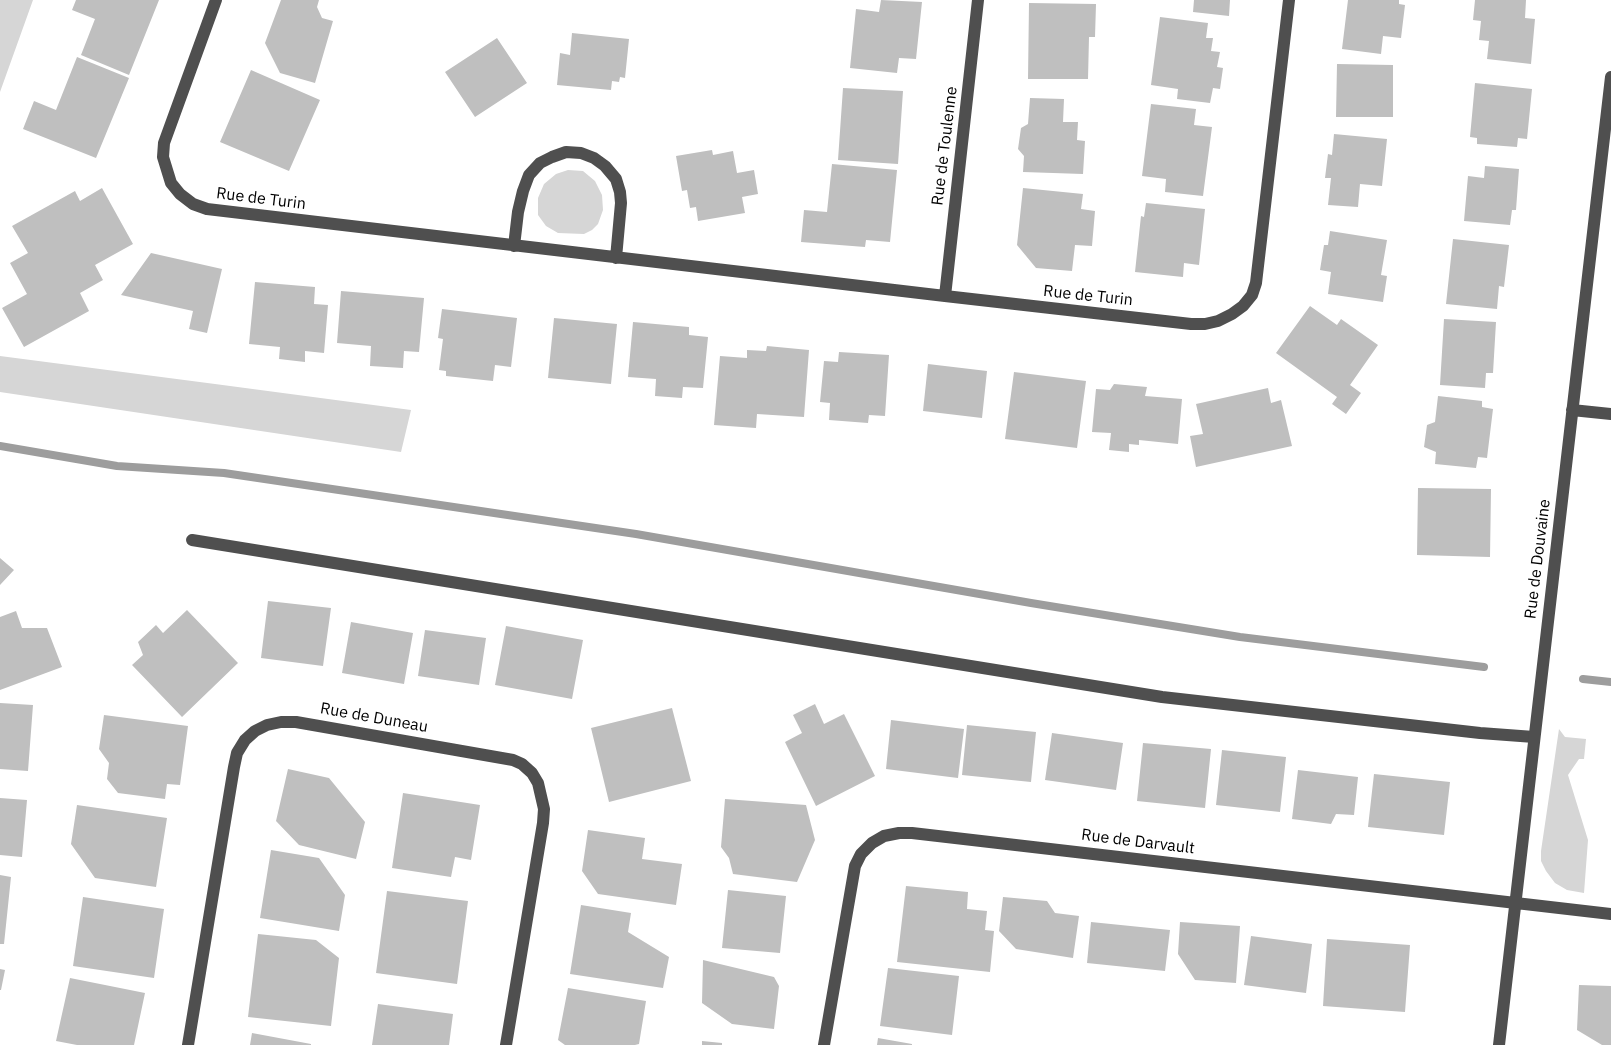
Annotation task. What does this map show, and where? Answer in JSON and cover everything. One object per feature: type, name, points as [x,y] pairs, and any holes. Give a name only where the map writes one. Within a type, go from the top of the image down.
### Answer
[{"type":"street","name":"Rue de Turin","points":[[216,0],[164,143],[163,157],[171,183],[180,194],[193,204],[207,210],[1191,324],[1218,321],[1232,314],[1252,295],[1256,283],[1289,0]]},
{"type":"street","name":"Rue de Toulenne","points":[[945,296],[978,0]]},
{"type":"street","name":"Rue de Douvaine","points":[[1499,1045],[1611,77]]},
{"type":"street","points":[[514,246],[518,212],[529,175],[540,163],[552,156],[566,152],[581,153],[605,166],[616,179],[621,203],[616,258]]},
{"type":"street","points":[[1572,410],[1611,414]]},
{"type":"street","points":[[192,540],[1162,697],[1534,737]]},
{"type":"street","name":"Rue de Duneau","points":[[188,1045],[237,753],[245,740],[255,731],[267,725],[288,722],[513,760],[532,773],[542,794],[543,823],[506,1045]]},
{"type":"street","name":"Rue de Darvault","points":[[824,1045],[855,867],[861,854],[872,843],[885,836],[898,833],[1611,914]]},
{"type":"shaded area","points":[[0,0],[33,0],[0,92]]},
{"type":"shaded area","points":[[568,170],[583,171],[595,181],[602,195],[603,210],[598,224],[584,234],[558,233],[546,226],[538,215],[538,198],[544,184],[556,174]]},
{"type":"shaded area","points":[[0,356],[411,410],[401,452],[0,392]]},
{"type":"shaded area","points":[[1559,729],[1565,737],[1586,739],[1584,759],[1579,759],[1568,775],[1588,840],[1584,893],[1567,890],[1555,883],[1541,861]]},
{"type":"building","points":[[76,0],[159,0],[129,75],[81,55],[95,19],[72,10]]},
{"type":"building","points":[[281,0],[319,0],[317,7],[322,18],[333,21],[315,83],[280,73],[265,43]]},
{"type":"building","points":[[881,0],[922,2],[916,59],[899,58],[897,73],[850,68],[856,9],[879,12]]},
{"type":"building","points":[[1194,0],[1230,0],[1229,16],[1193,12]]},
{"type":"building","points":[[1348,0],[1399,0],[1399,4],[1405,5],[1401,38],[1383,36],[1381,54],[1342,49]]},
{"type":"building","points":[[1475,0],[1526,0],[1525,18],[1535,19],[1531,64],[1487,59],[1489,41],[1479,40],[1481,21],[1473,20]]},
{"type":"building","points":[[1029,3],[1096,4],[1095,37],[1089,37],[1088,79],[1028,79]]},
{"type":"building","points":[[1160,17],[1208,23],[1206,38],[1213,38],[1211,51],[1220,52],[1217,67],[1223,68],[1220,89],[1213,88],[1210,103],[1177,99],[1178,89],[1151,85]]},
{"type":"building","points":[[572,33],[629,39],[625,78],[620,77],[619,82],[612,81],[611,90],[557,85],[560,53],[570,55]]},
{"type":"building","points":[[497,38],[527,83],[475,117],[445,72]]},
{"type":"building","points":[[77,57],[129,78],[96,158],[23,129],[34,101],[56,110]]},
{"type":"building","points":[[1337,64],[1393,65],[1393,117],[1336,117]]},
{"type":"building","points":[[251,70],[320,100],[289,171],[220,142]]},
{"type":"building","points":[[1475,83],[1532,89],[1527,139],[1518,138],[1517,147],[1477,144],[1477,138],[1470,137]]},
{"type":"building","points":[[843,88],[903,91],[898,164],[838,160]]},
{"type":"building","points":[[1030,98],[1064,99],[1063,122],[1078,122],[1077,140],[1085,141],[1083,174],[1023,172],[1024,156],[1018,149],[1021,128],[1028,124]]},
{"type":"building","points":[[1151,104],[1196,109],[1194,125],[1212,127],[1203,196],[1165,192],[1166,179],[1142,176]]},
{"type":"building","points":[[1334,134],[1387,139],[1382,186],[1360,184],[1358,207],[1328,205],[1331,178],[1325,178],[1328,154],[1332,155]]},
{"type":"building","points":[[712,150],[713,155],[733,151],[737,173],[754,170],[758,194],[742,197],[745,213],[698,221],[696,207],[690,208],[687,190],[682,191],[676,156]]},
{"type":"building","points":[[832,164],[897,170],[890,242],[866,240],[865,247],[801,242],[804,210],[827,212]]},
{"type":"building","points":[[1485,166],[1519,169],[1516,210],[1512,210],[1510,225],[1464,221],[1468,176],[1484,178]]},
{"type":"building","points":[[102,188],[133,244],[95,265],[103,280],[80,293],[89,311],[24,347],[2,308],[27,294],[10,263],[28,253],[12,226],[75,191],[80,201]]},
{"type":"building","points":[[1023,188],[1083,194],[1081,209],[1095,211],[1092,246],[1075,245],[1072,271],[1036,268],[1017,245]]},
{"type":"building","points":[[1146,203],[1205,209],[1199,265],[1184,263],[1183,277],[1135,272],[1141,216],[1144,217]]},
{"type":"building","points":[[1330,231],[1387,240],[1381,275],[1387,276],[1383,302],[1328,294],[1331,272],[1320,270],[1324,245],[1328,245]]},
{"type":"building","points":[[1453,239],[1509,245],[1504,287],[1499,286],[1497,309],[1446,304]]},
{"type":"building","points":[[151,253],[222,269],[207,333],[189,329],[193,311],[121,295]]},
{"type":"building","points":[[255,282],[315,287],[314,304],[328,305],[324,353],[305,351],[305,362],[279,359],[280,347],[249,344]]},
{"type":"building","points":[[341,291],[424,298],[419,352],[404,351],[403,368],[370,366],[371,346],[337,343]]},
{"type":"building","points":[[1310,306],[1337,325],[1341,319],[1378,345],[1350,385],[1361,393],[1346,414],[1332,404],[1337,397],[1276,353]]},
{"type":"building","points":[[442,309],[517,318],[511,367],[495,365],[493,381],[446,376],[446,371],[439,370],[443,339],[438,338]]},
{"type":"building","points":[[554,318],[617,324],[611,384],[548,378]]},
{"type":"building","points":[[1444,319],[1496,322],[1493,373],[1486,373],[1485,388],[1440,385]]},
{"type":"building","points":[[633,322],[689,327],[689,335],[708,337],[703,388],[683,387],[682,398],[655,396],[656,379],[628,377]]},
{"type":"building","points":[[767,346],[809,350],[804,417],[757,414],[756,428],[714,425],[720,356],[747,358],[747,350],[766,351]]},
{"type":"building","points":[[839,352],[889,355],[885,416],[869,415],[868,423],[829,420],[830,403],[820,402],[824,361],[838,362]]},
{"type":"building","points":[[928,364],[987,371],[982,418],[923,411]]},
{"type":"building","points":[[1014,372],[1086,381],[1077,448],[1005,439]]},
{"type":"building","points":[[1114,384],[1147,387],[1145,396],[1182,399],[1178,444],[1139,440],[1139,445],[1129,444],[1129,452],[1109,450],[1111,433],[1092,432],[1096,389],[1110,390]]},
{"type":"building","points":[[1268,388],[1271,403],[1281,400],[1292,446],[1196,467],[1190,436],[1203,434],[1196,404]]},
{"type":"building","points":[[1438,396],[1482,401],[1482,407],[1493,409],[1487,458],[1478,457],[1476,468],[1435,464],[1436,452],[1424,447],[1427,425],[1435,422]]},
{"type":"building","points":[[1418,488],[1491,489],[1490,557],[1417,555]]},
{"type":"building","points":[[0,558],[14,570],[0,585]]},
{"type":"building","points":[[268,601],[331,608],[323,666],[261,658]]},
{"type":"building","points":[[187,610],[238,663],[182,717],[132,665],[143,655],[138,642],[156,625],[163,633]]},
{"type":"building","points":[[16,611],[22,628],[47,628],[62,667],[0,690],[0,617]]},
{"type":"building","points":[[351,622],[413,633],[404,684],[342,673]]},
{"type":"building","points":[[506,626],[583,640],[572,699],[495,685]]},
{"type":"building","points":[[425,630],[486,638],[479,685],[418,676]]},
{"type":"building","points":[[0,703],[33,705],[28,771],[0,769]]},
{"type":"building","points":[[815,704],[824,724],[844,714],[875,776],[816,806],[785,742],[802,733],[793,715]]},
{"type":"building","points":[[672,708],[691,781],[609,802],[591,728]]},
{"type":"building","points":[[104,715],[188,726],[180,785],[167,784],[165,799],[118,793],[107,779],[109,763],[99,749]]},
{"type":"building","points":[[891,720],[964,729],[958,778],[886,769]]},
{"type":"building","points":[[967,725],[1036,732],[1031,782],[962,775]]},
{"type":"building","points":[[1052,733],[1123,743],[1116,790],[1045,780]]},
{"type":"building","points":[[1143,743],[1211,749],[1205,808],[1137,801]]},
{"type":"building","points":[[1222,750],[1286,757],[1280,812],[1216,805]]},
{"type":"building","points":[[288,769],[329,778],[365,822],[356,859],[299,845],[276,821]]},
{"type":"building","points":[[1298,770],[1358,777],[1354,815],[1336,814],[1331,824],[1292,819]]},
{"type":"building","points":[[1374,774],[1450,782],[1444,835],[1368,827]]},
{"type":"building","points":[[403,793],[480,805],[471,860],[455,857],[451,877],[392,868]]},
{"type":"building","points":[[0,798],[27,800],[22,857],[0,855]]},
{"type":"building","points":[[725,799],[806,805],[815,840],[797,882],[733,874],[729,858],[721,847]]},
{"type":"building","points":[[77,805],[167,818],[156,887],[95,878],[71,844]]},
{"type":"building","points":[[588,830],[645,838],[642,859],[682,864],[676,905],[598,894],[582,871]]},
{"type":"building","points":[[271,850],[319,858],[345,895],[339,931],[260,918]]},
{"type":"building","points":[[0,875],[11,877],[4,944],[0,944]]},
{"type":"building","points":[[906,886],[968,892],[967,909],[987,911],[985,930],[994,931],[990,972],[897,962]]},
{"type":"building","points":[[728,890],[786,896],[780,953],[722,948]]},
{"type":"building","points":[[387,891],[468,901],[457,984],[376,973]]},
{"type":"building","points":[[83,897],[164,909],[154,978],[73,966]]},
{"type":"building","points":[[1003,897],[1047,901],[1055,913],[1079,916],[1073,958],[1016,949],[999,931]]},
{"type":"building","points":[[581,905],[631,913],[628,932],[669,957],[663,988],[570,974]]},
{"type":"building","points":[[1091,922],[1170,930],[1165,971],[1087,963]]},
{"type":"building","points":[[1180,922],[1240,926],[1236,983],[1195,980],[1178,954]]},
{"type":"building","points":[[258,934],[316,940],[339,958],[331,1026],[248,1017]]},
{"type":"building","points":[[1251,936],[1312,944],[1306,993],[1244,985]]},
{"type":"building","points":[[1327,939],[1410,945],[1405,1012],[1323,1006]]},
{"type":"building","points":[[703,960],[774,977],[779,986],[774,1029],[732,1024],[702,1003]]},
{"type":"building","points":[[888,968],[959,976],[952,1035],[880,1026]]},
{"type":"building","points":[[0,969],[5,970],[1,990],[0,990]]},
{"type":"building","points":[[70,978],[145,993],[134,1045],[77,1045],[56,1041]]},
{"type":"building","points":[[1579,985],[1611,986],[1611,1045],[1602,1045],[1577,1030]]},
{"type":"building","points":[[568,988],[646,1001],[639,1044],[565,1045],[558,1040]]},
{"type":"building","points":[[378,1004],[453,1014],[449,1045],[372,1045]]},
{"type":"building","points":[[252,1033],[311,1044],[311,1045],[250,1045]]},
{"type":"building","points":[[878,1038],[912,1044],[912,1045],[877,1045]]},
{"type":"building","points":[[702,1041],[722,1043],[722,1045],[702,1045]]},
{"type":"waterway","points":[[0,446],[117,466],[224,473],[636,534],[1240,637],[1484,667]]},
{"type":"waterway","points":[[1583,679],[1611,682]]}]
